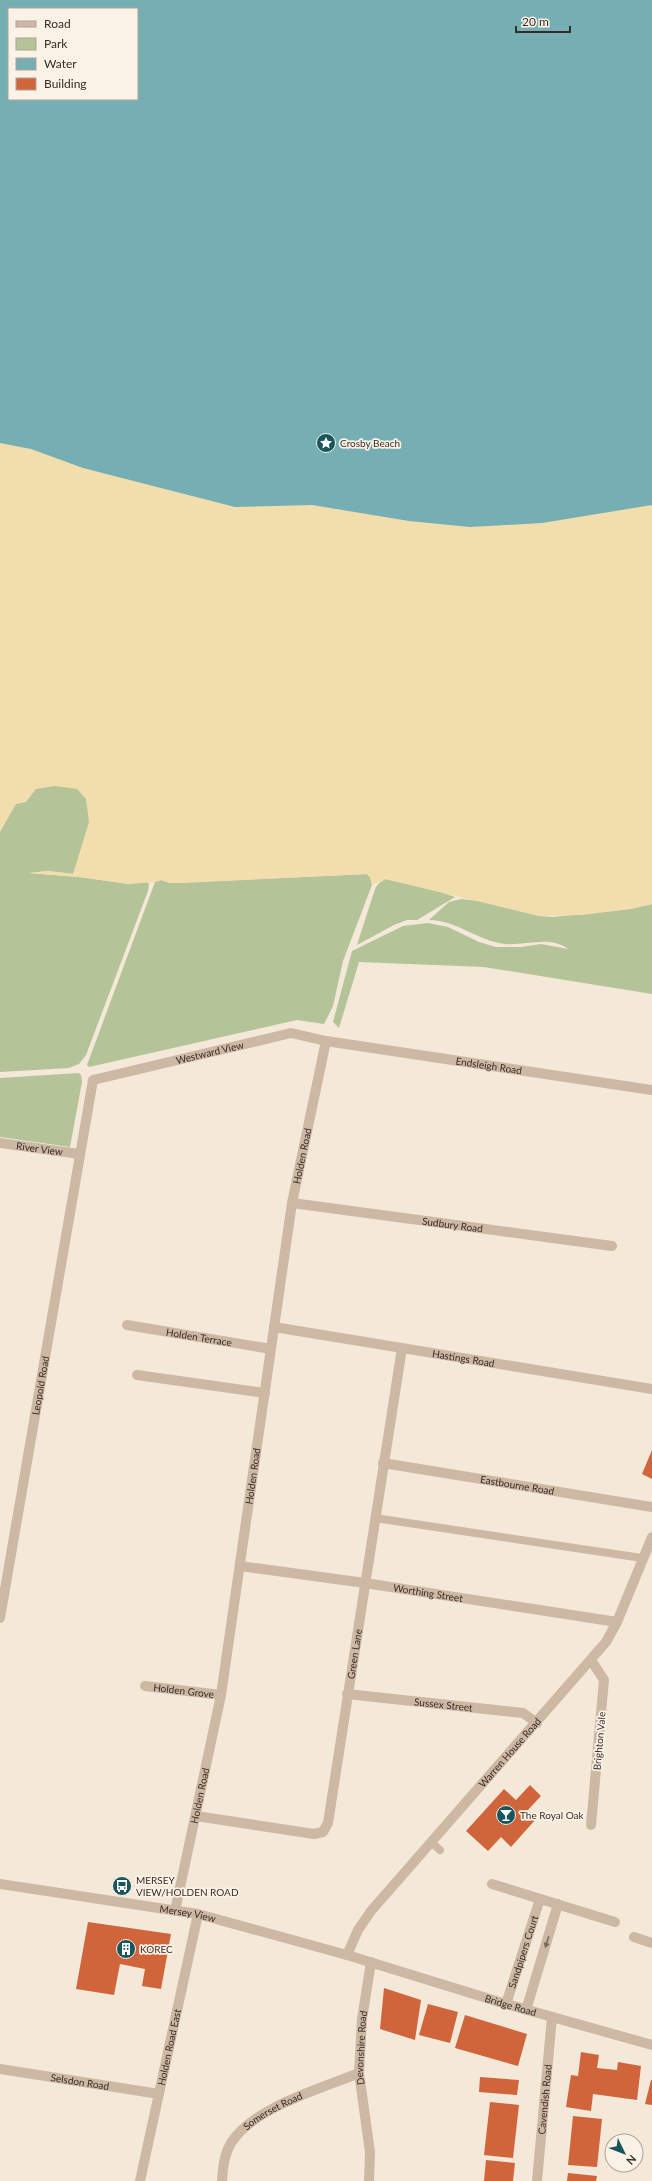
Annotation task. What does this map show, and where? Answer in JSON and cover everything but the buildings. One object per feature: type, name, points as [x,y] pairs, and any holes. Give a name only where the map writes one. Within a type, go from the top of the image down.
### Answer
[{"type":"street","name":"Westward View","points":[[92,1080],[291,1033],[326,1041]]},
{"type":"street","name":"Endsleigh Road","points":[[326,1041],[652,1090]]},
{"type":"street","name":"Holden Road","points":[[175,1911],[221,1695],[292,1203],[326,1041]]},
{"type":"street","name":"Leopold Road","points":[[0,1618],[92,1080]]},
{"type":"street","name":"River View","points":[[0,1143],[79,1154]]},
{"type":"street","name":"Sudbury Road","points":[[292,1203],[612,1246]]},
{"type":"street","name":"Holden Terrace","points":[[127,1325],[271,1350]]},
{"type":"street","name":"Hastings Road","points":[[274,1327],[652,1389]]},
{"type":"street","name":"Green Lane","points":[[196,1816],[314,1834],[323,1832],[328,1823],[402,1348]]},
{"type":"street","points":[[137,1374],[265,1393]]},
{"type":"street","name":"Eastbourne Road","points":[[384,1463],[652,1507]]},
{"type":"street","name":"Warren House Road","points":[[347,1955],[358,1930],[371,1911],[537,1723],[606,1642],[617,1622],[642,1558],[652,1537]]},
{"type":"street","name":"Worthing Street","points":[[240,1566],[365,1583],[617,1622]]},
{"type":"street","name":"Brighton Vale","points":[[591,1660],[604,1680],[591,1826]]},
{"type":"street","name":"Holden Grove","points":[[145,1686],[221,1695]]},
{"type":"street","name":"Sussex Street","points":[[347,1694],[523,1713],[537,1723]]},
{"type":"street","name":"Mersey View","points":[[0,1884],[198,1914],[371,1962]]},
{"type":"street","points":[[492,1884],[615,1922]]},
{"type":"street","name":"Sandpipers Court","points":[[506,2004],[540,1899]]},
{"type":"street","name":"Sandpipers Court","points":[[526,2010],[558,1904]]},
{"type":"street","name":"Holden Road East","points":[[140,2181],[198,1914]]},
{"type":"street","points":[[634,1937],[652,1943]]},
{"type":"street","name":"Bridge Road","points":[[371,1962],[526,2010],[652,2045]]},
{"type":"street","name":"Devonshire Road","points":[[368,2181],[370,2152],[359,2073],[362,2019],[371,1962]]},
{"type":"street","name":"Cavendish Road","points":[[537,2181],[552,2017]]},
{"type":"street","name":"Selsdon Road","points":[[0,2070],[159,2094]]},
{"type":"street","name":"Somerset Road","points":[[222,2181],[223,2161],[231,2144],[241,2130],[264,2112],[359,2073]]},
{"type":"lane","points":[[375,1518],[642,1558]]},
{"type":"lane","points":[[431,1842],[440,1850]]},
{"type":"green space","points":[[131,727],[73,874],[48,871],[31,873],[79,877],[129,884],[147,881],[149,884],[148,891],[86,1055],[79,1064],[69,1068],[0,1072],[0,824],[10,791]]},
{"type":"green space","points":[[367,874],[370,877],[372,885],[343,961],[333,1006],[324,1024],[297,1020],[89,1067],[87,1065],[155,882],[161,880],[170,883]]},
{"type":"green space","points":[[385,879],[438,891],[455,897],[417,920],[407,920],[394,925],[357,945],[375,889],[378,884]]},
{"type":"green space","points":[[461,899],[480,901],[539,916],[553,917],[630,909],[652,904],[652,994],[484,967],[359,962],[339,1028],[333,1022],[352,951],[403,926],[428,923],[448,927],[479,942],[496,947],[521,947],[541,944],[568,949],[561,945],[545,942],[505,944],[495,942],[448,923],[429,920],[449,902]]},
{"type":"green space","points":[[79,1073],[81,1075],[82,1082],[70,1147],[0,1137],[0,1078]]},
{"type":"sand","name":"Crosby Beach","points":[[0,0],[652,0],[652,904],[630,909],[582,915],[539,916],[385,879],[372,885],[370,877],[367,874],[183,883],[170,883],[161,880],[155,882],[129,884],[79,877],[28,873],[48,871],[73,874],[89,822],[86,799],[77,789],[55,786],[36,789],[26,802],[16,804],[0,832]]},
{"type":"water","points":[[0,0],[652,0],[652,505],[542,523],[470,527],[409,521],[312,505],[235,507],[83,468],[31,449],[0,443]]},
{"type":"place","name":"Crosby Beach","points":[[326,443]]},
{"type":"place","name":"The Royal Oak","points":[[506,1815]]},
{"type":"place","name":"MERSEY VIEW/HOLDEN ROAD","points":[[122,1886]]},
{"type":"place","name":"KOREC","points":[[126,1949]]}]
